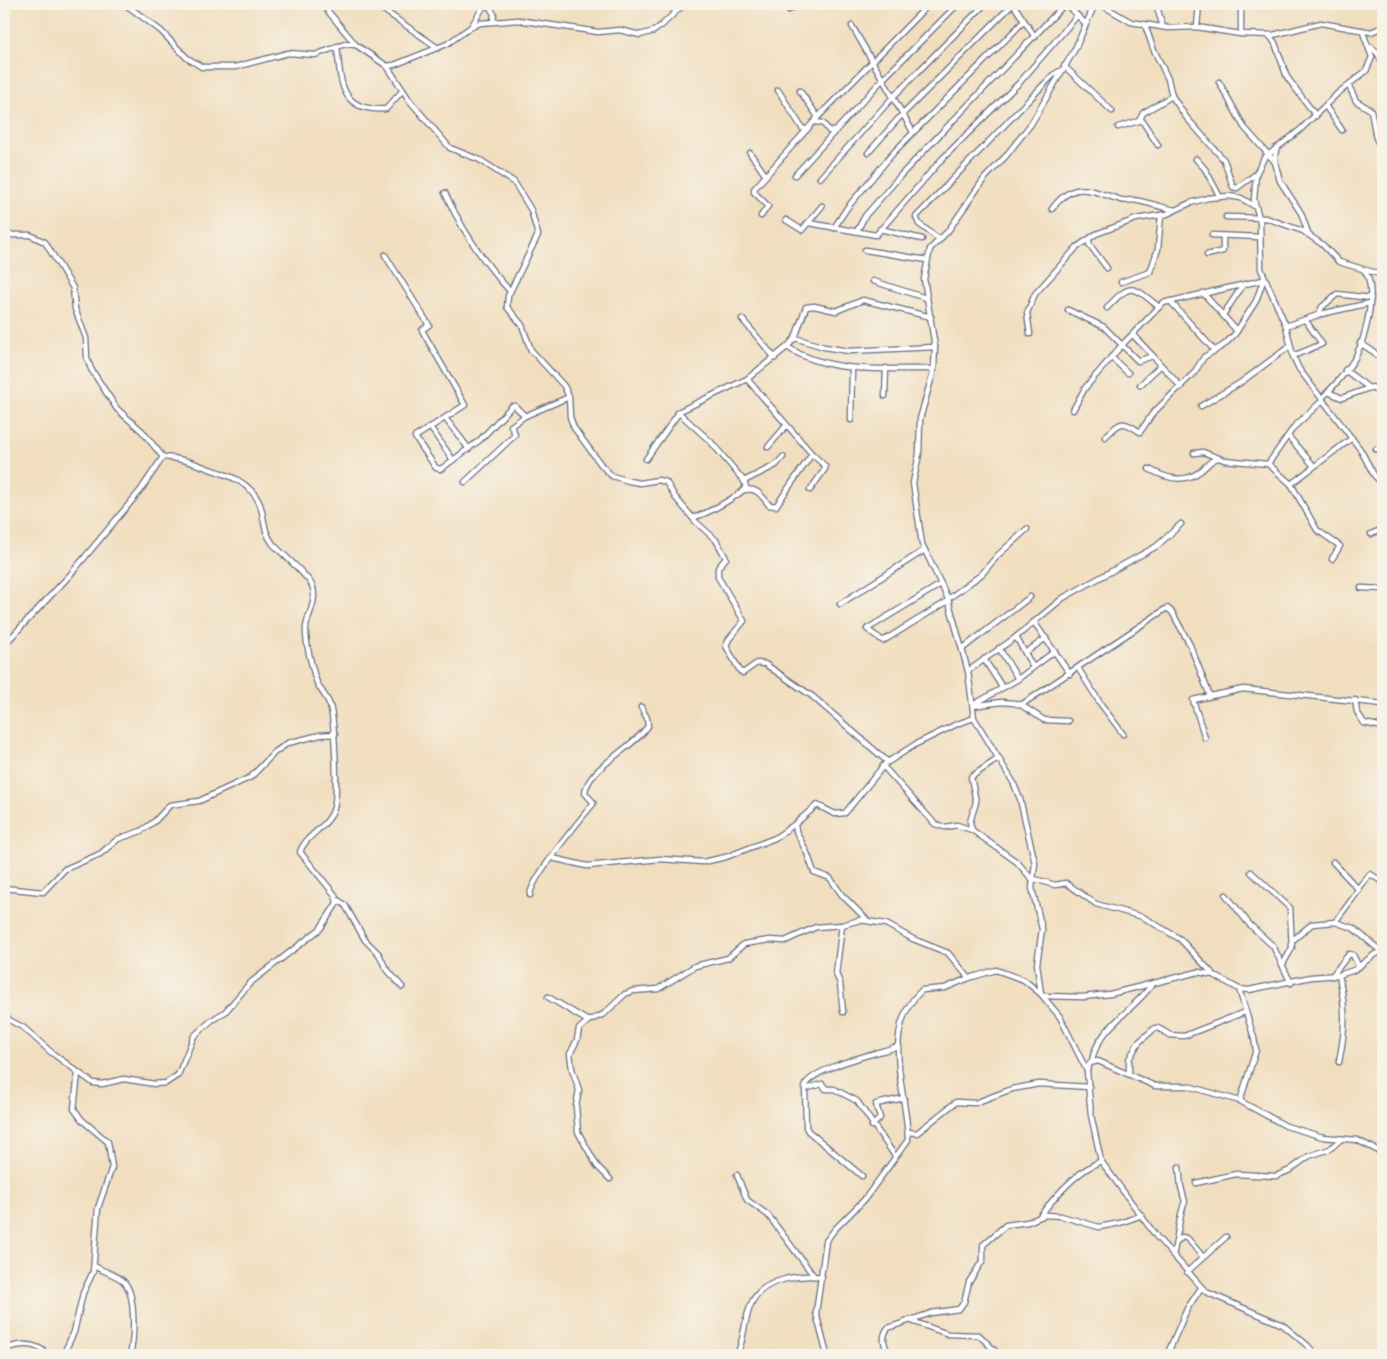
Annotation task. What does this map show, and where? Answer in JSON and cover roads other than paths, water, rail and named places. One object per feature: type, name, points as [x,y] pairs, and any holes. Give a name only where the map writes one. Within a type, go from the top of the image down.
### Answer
[{"type":"street","points":[[125,4],[160,31],[187,58],[202,67],[235,67],[288,53],[315,55],[345,44],[356,45]]},
{"type":"street","points":[[322,4],[356,45],[387,66],[450,148],[480,160],[510,178],[531,210],[538,235],[510,292],[507,308],[522,325],[531,350],[556,376],[569,397],[570,417],[574,428],[608,472],[617,478],[640,483],[662,480],[668,485],[675,497],[692,517],[714,537],[726,555],[725,561],[718,568],[718,577],[744,621],[729,639],[726,646],[740,671],[744,673],[757,663],[765,664],[812,696],[888,762]]},
{"type":"street","points":[[377,4],[438,48]]},
{"type":"street","points":[[387,66],[438,48],[457,38],[471,27],[487,4],[494,14],[493,21]]},
{"type":"street","points":[[471,27],[493,21],[518,20],[598,32],[620,30],[640,35],[662,25],[684,4]]},
{"type":"street","points":[[789,10],[798,4]]},
{"type":"street","points":[[761,216],[768,206],[754,190],[817,119],[929,4]]},
{"type":"street","points":[[795,175],[883,79],[958,4]]},
{"type":"street","points":[[820,178],[893,97],[985,4]]},
{"type":"street","points":[[868,153],[1013,4],[1023,22],[1035,37]]},
{"type":"street","points":[[857,231],[865,216],[900,176],[1065,4],[1085,22]]},
{"type":"street","points":[[1042,995],[1037,964],[1042,929],[1032,888],[1035,863],[1020,799],[1013,782],[974,718],[968,671],[948,600],[942,584],[924,551],[913,483],[919,454],[920,419],[934,369],[935,347],[924,279],[930,249],[940,240],[984,179],[1025,133],[1049,96],[1060,71],[1075,49],[1094,4]]},
{"type":"street","points":[[1100,4],[1126,20],[1146,25],[1197,27],[1241,34],[1270,35],[1319,24],[1373,32],[1383,27]]},
{"type":"street","points":[[1156,4],[1164,27]]},
{"type":"street","points":[[1197,27],[1199,4]]},
{"type":"street","points":[[1241,4],[1241,34]]},
{"type":"street","points":[[809,223],[874,235],[942,159],[1025,76],[1077,16]]},
{"type":"street","points":[[834,228],[864,186],[913,132],[919,129],[1023,22]]},
{"type":"street","points":[[1146,25],[1153,48],[1168,80],[1172,96],[1192,125],[1219,153],[1234,189],[1256,174]]},
{"type":"street","points":[[852,26],[913,132]]},
{"type":"street","points":[[1362,30],[1383,65]]},
{"type":"street","points":[[1270,35],[1287,77],[1316,116]]},
{"type":"street","points":[[337,46],[345,94],[354,103],[386,109],[404,90]]},
{"type":"street","points":[[1370,46],[1371,62],[1362,76],[1262,160],[1256,174],[1254,192],[1256,207],[1260,217],[1260,262],[1264,279],[1286,326],[1293,356],[1299,369],[1352,438],[1377,479],[1383,485]]},
{"type":"street","points":[[1064,66],[1112,111]]},
{"type":"street","points":[[940,240],[919,224],[916,218],[1053,75],[1060,71]]},
{"type":"street","points":[[1218,82],[1242,124],[1275,162]]},
{"type":"street","points":[[1349,86],[1356,101],[1371,110],[1375,134],[1383,151]]},
{"type":"street","points":[[778,90],[802,128],[807,130]]},
{"type":"street","points":[[800,91],[817,119],[829,131],[835,131]]},
{"type":"street","points":[[1141,119],[1143,113],[1172,96]]},
{"type":"street","points":[[1326,107],[1342,130]]},
{"type":"street","points":[[1118,127],[1141,119]]},
{"type":"street","points":[[1141,119],[1158,145]]},
{"type":"street","points":[[1375,134],[1383,133]]},
{"type":"street","points":[[1276,148],[1275,162],[1281,184],[1300,213],[1308,233]]},
{"type":"street","points":[[750,153],[766,176]]},
{"type":"street","points":[[1196,159],[1205,169],[1220,197]]},
{"type":"street","points":[[1052,209],[1063,196],[1074,189],[1098,192],[1122,201],[1132,200],[1175,210]]},
{"type":"street","points":[[445,193],[461,226],[482,259],[510,292]]},
{"type":"street","points":[[1030,334],[1027,313],[1035,294],[1077,247],[1096,234],[1129,221],[1161,215],[1198,200],[1220,197],[1241,198],[1256,207]]},
{"type":"street","points":[[786,220],[800,230],[809,223],[822,206]]},
{"type":"street","points":[[1121,282],[1150,272],[1158,249],[1161,215]]},
{"type":"street","points":[[1226,217],[1260,217],[1308,233],[1339,262],[1383,275]]},
{"type":"street","points":[[880,229],[922,239]]},
{"type":"street","points":[[4,235],[30,235],[45,242],[73,288],[75,309],[86,338],[87,358],[91,369],[117,409],[142,431],[163,457],[188,460],[238,479],[257,499],[265,531],[272,542],[288,561],[308,579],[313,587],[314,600],[306,634],[315,678],[329,704],[334,734],[334,808],[321,829],[300,852],[338,900],[345,905],[365,940],[379,954],[385,967],[402,987]]},
{"type":"street","points":[[1212,235],[1260,237]]},
{"type":"street","points":[[1207,255],[1223,251],[1223,236]]},
{"type":"street","points":[[1088,240],[1107,268]]},
{"type":"street","points":[[865,250],[927,260]]},
{"type":"street","points":[[385,255],[428,325],[422,332],[465,405],[415,439],[438,470],[485,436],[512,406],[517,407],[525,416]]},
{"type":"street","points":[[1268,464],[1301,419],[1322,399],[1356,357],[1371,301],[1371,280],[1364,269]]},
{"type":"street","points":[[1073,410],[1085,388],[1111,357],[1159,307],[1170,300],[1264,279]]},
{"type":"street","points":[[1105,436],[1125,422],[1140,432],[1152,413],[1194,373],[1204,357],[1227,344],[1256,301],[1264,279]]},
{"type":"street","points":[[873,282],[926,298]]},
{"type":"street","points":[[1223,315],[1244,284]]},
{"type":"street","points":[[1106,308],[1121,292],[1131,288],[1143,292],[1159,307]]},
{"type":"street","points":[[1203,293],[1237,331]]},
{"type":"street","points":[[1318,315],[1322,307],[1337,294],[1371,301]]},
{"type":"street","points":[[646,459],[678,412],[748,379],[787,347],[795,338],[803,310],[810,306],[836,311],[863,300],[931,317]]},
{"type":"street","points":[[1170,300],[1214,351]]},
{"type":"street","points":[[1286,326],[1318,315],[1371,301]]},
{"type":"street","points":[[1068,310],[1104,327],[1138,361],[1142,362],[1152,356]]},
{"type":"street","points":[[742,319],[775,358]]},
{"type":"street","points":[[1293,356],[1322,344],[1306,320]]},
{"type":"street","points":[[1133,334],[1181,387]]},
{"type":"street","points":[[795,338],[824,347],[849,351],[935,347]]},
{"type":"street","points":[[1360,343],[1374,352],[1383,362]]},
{"type":"street","points":[[1201,406],[1240,383],[1290,346]]},
{"type":"street","points":[[787,347],[806,357],[852,369],[934,369]]},
{"type":"street","points":[[1111,357],[1128,373]]},
{"type":"street","points":[[1140,385],[1160,366]]},
{"type":"street","points":[[885,396],[886,368]]},
{"type":"street","points":[[852,369],[852,420]]},
{"type":"street","points":[[1345,370],[1369,388]]},
{"type":"street","points":[[748,379],[786,426],[826,468],[810,490]]},
{"type":"street","points":[[1328,392],[1342,398],[1374,388],[1383,396]]},
{"type":"street","points":[[465,482],[514,436],[515,434],[511,426],[525,416],[569,397]]},
{"type":"street","points":[[678,412],[711,442],[744,481],[744,490]]},
{"type":"street","points":[[445,418],[469,449]]},
{"type":"street","points":[[768,447],[786,426]]},
{"type":"street","points":[[430,427],[453,460]]},
{"type":"street","points":[[1288,436],[1314,466]]},
{"type":"street","points":[[1291,484],[1352,438]]},
{"type":"street","points":[[1376,450],[1383,445]]},
{"type":"street","points":[[1194,453],[1209,452],[1218,458],[1268,464],[1291,484],[1317,530],[1340,546],[1332,559]]},
{"type":"street","points":[[692,517],[700,516],[736,497],[744,490],[751,488],[757,491],[769,505],[776,506],[812,454]]},
{"type":"street","points":[[4,645],[70,575],[140,491],[163,457]]},
{"type":"street","points":[[744,481],[776,465],[784,457]]},
{"type":"street","points":[[1149,470],[1174,479],[1184,478],[1198,473],[1208,462],[1218,458]]},
{"type":"street","points":[[968,671],[1016,637],[1063,598],[1157,546],[1181,524]]},
{"type":"street","points":[[942,584],[867,629],[883,641],[948,600],[982,574],[998,555],[1027,529]]},
{"type":"street","points":[[1371,534],[1383,529]]},
{"type":"street","points":[[840,604],[924,551]]},
{"type":"street","points":[[1361,588],[1383,587]]},
{"type":"street","points":[[962,649],[1030,597]]},
{"type":"street","points":[[1021,705],[1167,608],[1172,612],[1190,645],[1210,696]]},
{"type":"street","points":[[1034,622],[1070,674]]},
{"type":"street","points":[[1016,637],[1034,667]]},
{"type":"street","points":[[1025,653],[1046,638]]},
{"type":"street","points":[[999,648],[1018,679]]},
{"type":"street","points":[[973,706],[1018,679],[1055,651]]},
{"type":"street","points":[[984,659],[1002,688]]},
{"type":"street","points":[[1078,668],[1100,704],[1123,734]]},
{"type":"street","points":[[1205,738],[1193,700],[1242,689],[1383,704]]},
{"type":"street","points":[[1355,700],[1357,712],[1364,723],[1383,727]]},
{"type":"street","points":[[973,706],[1001,702],[1021,705],[1044,720],[1068,721]]},
{"type":"street","points":[[530,896],[531,887],[593,804],[585,793],[588,780],[648,726],[641,707]]},
{"type":"street","points":[[552,858],[587,866],[660,859],[703,862],[726,857],[775,838],[817,805],[835,814],[845,813],[888,762],[916,744],[956,724],[974,718]]},
{"type":"street","points":[[4,888],[43,892],[66,869],[100,854],[112,842],[141,830],[155,821],[170,805],[200,801],[251,777],[275,752],[288,743],[320,735],[334,734]]},
{"type":"street","points":[[972,830],[970,822],[976,802],[971,777],[998,758]]},
{"type":"street","points":[[883,766],[935,824],[945,827],[957,825],[972,830],[1006,853],[1029,876],[1054,885],[1066,884],[1096,904],[1142,918],[1180,939],[1214,975],[1239,990],[1291,983],[1311,977],[1339,975],[1359,967],[1375,954],[1383,952]]},
{"type":"street","points":[[795,824],[796,831],[808,853],[814,872],[830,878],[842,895],[867,920]]},
{"type":"street","points":[[1333,862],[1358,888]]},
{"type":"street","points":[[1251,872],[1290,908],[1293,940],[1289,955],[1283,964]]},
{"type":"street","points":[[1335,922],[1357,895],[1358,888],[1370,874],[1383,882]]},
{"type":"street","points":[[1226,894],[1250,925],[1273,946],[1291,983]]},
{"type":"street","points":[[4,1017],[24,1028],[78,1073],[98,1084],[124,1079],[159,1084],[178,1075],[194,1036],[230,1008],[250,983],[320,929],[336,907],[338,900]]},
{"type":"street","points":[[610,1179],[590,1154],[578,1132],[576,1101],[578,1090],[572,1070],[570,1054],[577,1040],[579,1029],[604,1014],[624,994],[633,991],[658,989],[695,966],[728,958],[744,944],[770,940],[785,941],[816,926],[842,925],[867,920],[886,924],[913,939],[948,953],[969,978]]},
{"type":"street","points":[[1293,940],[1312,924],[1335,922],[1353,928],[1372,946],[1383,952]]},
{"type":"street","points":[[842,925],[836,974],[840,983],[843,1012]]},
{"type":"street","points":[[1332,976],[1349,954],[1353,955],[1359,967]]},
{"type":"street","points":[[827,1355],[816,1313],[818,1290],[822,1277],[828,1237],[864,1200],[895,1156],[907,1143],[908,1132],[904,1098],[898,1072],[899,1046],[908,1004],[922,990],[945,988],[996,970],[1024,980],[1042,995],[1060,1017],[1087,1071],[1091,1115],[1101,1161],[1187,1272],[1201,1288],[1211,1294],[1232,1301],[1283,1325],[1316,1355]]},
{"type":"street","points":[[1042,995],[1095,996],[1191,973],[1214,975]]},
{"type":"street","points":[[1339,975],[1345,999],[1346,1016],[1339,1062]]},
{"type":"street","points":[[1087,1071],[1097,1043],[1140,1001],[1153,983]]},
{"type":"street","points":[[1239,990],[1254,1038],[1255,1055],[1240,1101]]},
{"type":"street","points":[[548,997],[588,1022]]},
{"type":"street","points":[[1129,1074],[1129,1059],[1139,1042],[1155,1028],[1180,1037],[1245,1012]]},
{"type":"street","points":[[862,1176],[808,1131],[806,1127],[805,1090],[807,1080],[816,1074],[899,1046]]},
{"type":"street","points":[[1092,1061],[1098,1061],[1156,1086],[1188,1086],[1240,1101],[1286,1126],[1309,1134],[1357,1140],[1383,1153]]},
{"type":"street","points":[[63,1355],[74,1332],[83,1293],[94,1266],[96,1219],[100,1196],[110,1176],[112,1158],[108,1142],[82,1120],[74,1109],[78,1073]]},
{"type":"street","points":[[805,1090],[822,1084],[826,1089],[838,1091],[857,1101],[872,1126],[895,1156]]},
{"type":"street","points":[[908,1132],[917,1133],[956,1102],[975,1103],[1012,1089],[1039,1084],[1089,1087]]},
{"type":"street","points":[[872,1126],[880,1118],[876,1104],[904,1098]]},
{"type":"street","points":[[1196,1184],[1236,1174],[1276,1176],[1290,1170],[1309,1156],[1330,1149],[1342,1139]]},
{"type":"street","points":[[889,1355],[883,1342],[884,1334],[894,1324],[932,1313],[959,1309],[964,1302],[969,1282],[983,1260],[982,1248],[986,1241],[1006,1225],[1028,1222],[1040,1216],[1077,1177],[1090,1166],[1101,1161]]},
{"type":"street","points":[[1173,1255],[1181,1207],[1185,1202],[1179,1167]]},
{"type":"street","points":[[737,1175],[747,1200],[768,1215],[814,1276]]},
{"type":"street","points":[[1040,1216],[1056,1215],[1099,1227],[1120,1223],[1142,1215]]},
{"type":"street","points":[[1177,1240],[1183,1237],[1188,1239],[1203,1257]]},
{"type":"street","points":[[1187,1272],[1226,1237]]},
{"type":"street","points":[[94,1266],[123,1280],[131,1295],[134,1337],[130,1355]]},
{"type":"street","points":[[737,1355],[743,1342],[752,1302],[756,1296],[776,1282],[814,1276],[822,1277]]},
{"type":"street","points":[[1167,1355],[1186,1309],[1201,1288]]},
{"type":"street","points":[[909,1320],[948,1334],[979,1335],[999,1355]]},
{"type":"street","points":[[4,1349],[22,1344],[37,1346],[48,1355]]}]
